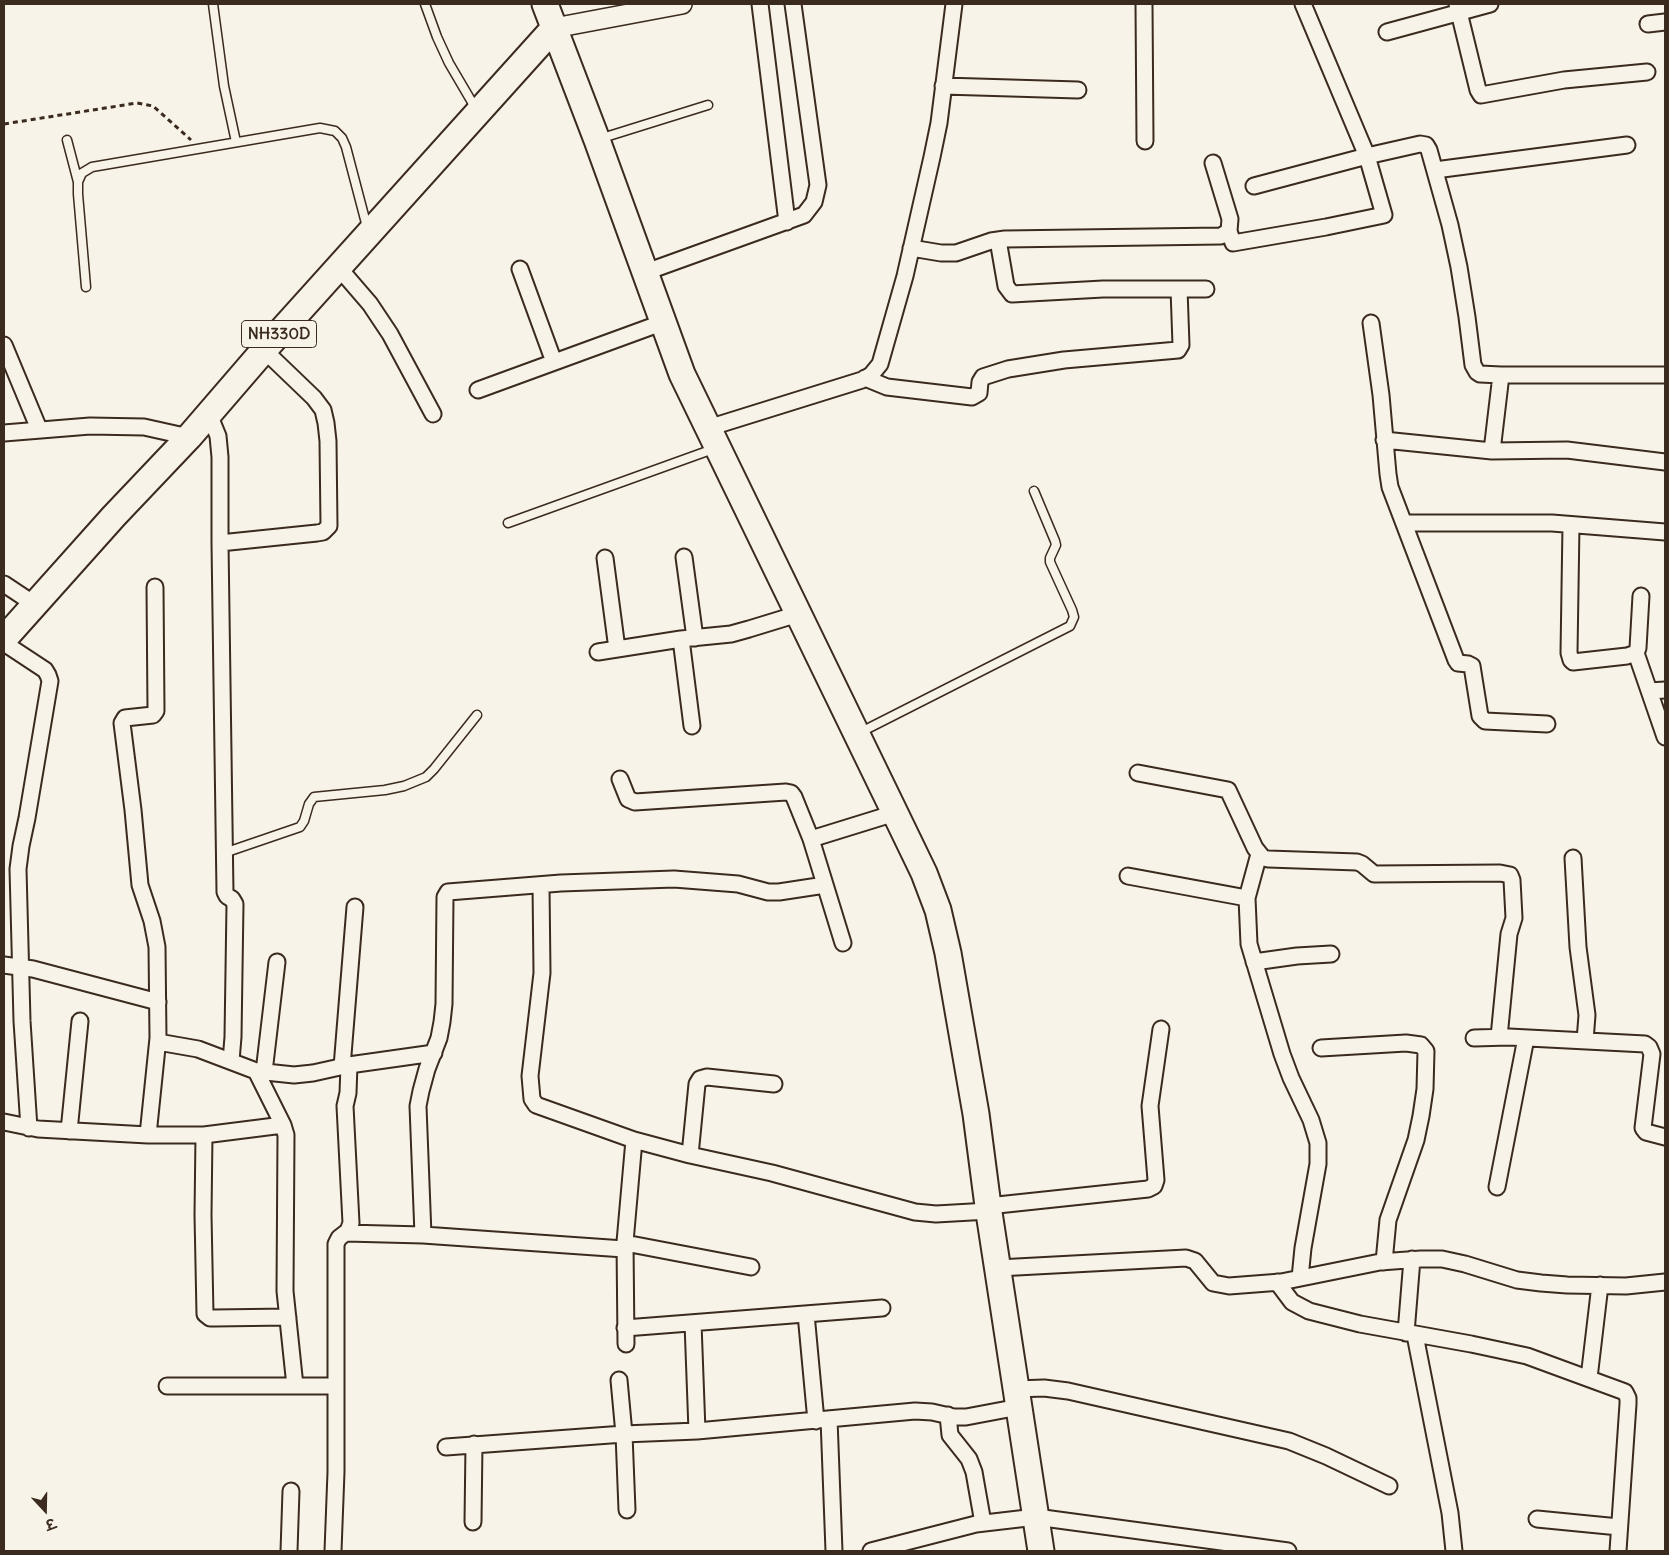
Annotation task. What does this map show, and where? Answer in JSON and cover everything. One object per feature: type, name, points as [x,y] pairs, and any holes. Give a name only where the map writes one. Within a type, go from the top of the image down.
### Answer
[{"type":"highway","points":[[545,4],[646,272],[682,374],[924,873],[938,910],[948,953],[976,1114],[1041,1551]]},
{"type":"highway","name":"NH330D","points":[[4,641],[34,604],[189,437],[264,350],[554,28]]},
{"type":"street","points":[[554,28],[654,7],[682,4]]},
{"type":"street","points":[[760,4],[787,222]]},
{"type":"street","points":[[646,272],[804,215],[814,202],[818,185],[793,4]]},
{"type":"street","points":[[713,438],[865,378],[876,370],[884,353],[911,248],[938,123],[954,4]]},
{"type":"street","points":[[1144,4],[1145,141]]},
{"type":"street","points":[[1213,163],[1230,219],[1229,231],[1233,243],[1384,215],[1367,156],[1303,4]]},
{"type":"street","points":[[1387,32],[1458,7],[1490,4]]},
{"type":"street","points":[[1458,7],[1478,90],[1482,95],[1557,81],[1647,72]]},
{"type":"street","points":[[1648,24],[1665,22]]},
{"type":"street","points":[[943,86],[1078,90]]},
{"type":"street","points":[[1254,186],[1367,156],[1424,144],[1429,150],[1450,226],[1459,268],[1474,370],[1480,374],[1501,375],[1665,375]]},
{"type":"street","points":[[1435,170],[1627,145]]},
{"type":"street","points":[[911,248],[941,253],[956,253],[998,240],[1216,237],[1229,231]]},
{"type":"street","points":[[998,240],[1006,286],[1012,294],[1103,289],[1206,289]]},
{"type":"street","points":[[339,268],[370,304],[390,334],[433,414]]},
{"type":"street","points":[[520,269],[554,362]]},
{"type":"street","points":[[865,378],[887,386],[972,397],[979,393],[980,382],[983,377],[1008,369],[1064,360],[1178,350],[1182,345],[1179,289]]},
{"type":"street","points":[[478,390],[664,322]]},
{"type":"street","points":[[1371,323],[1381,394],[1390,486],[1456,660],[1458,663],[1472,666],[1481,718],[1489,722],[1547,724]]},
{"type":"street","points":[[4,345],[39,429]]},
{"type":"street","points":[[220,543],[317,533],[323,532],[329,526],[328,441],[323,410],[314,398],[264,350]]},
{"type":"street","points":[[1492,451],[1501,375]]},
{"type":"street","points":[[209,414],[218,436],[220,457],[225,892],[235,904],[231,1061]]},
{"type":"street","points":[[4,433],[90,426],[144,427],[189,437]]},
{"type":"street","points":[[1384,440],[1492,451],[1567,450],[1665,462]]},
{"type":"street","points":[[1404,523],[1552,524],[1665,532]]},
{"type":"street","points":[[1572,525],[1570,660],[1574,662],[1627,656],[1636,653]]},
{"type":"street","points":[[684,557],[692,726]]},
{"type":"street","points":[[605,558],[617,649]]},
{"type":"street","points":[[4,584],[34,604]]},
{"type":"street","points":[[148,1135],[158,1042],[156,940],[140,885],[122,723],[125,718],[149,715],[156,711],[155,587]]},
{"type":"street","points":[[1641,596],[1638,648],[1636,653],[1665,737]]},
{"type":"street","points":[[598,652],[749,630],[798,614]]},
{"type":"street","points":[[4,641],[45,670],[50,681],[18,869],[22,1021],[29,1128]]},
{"type":"street","points":[[1649,691],[1665,690]]},
{"type":"street","points":[[1138,773],[1228,790],[1259,854],[1263,858],[1360,862],[1374,874],[1500,873],[1510,875],[1512,880],[1514,918],[1509,934],[1499,1037]]},
{"type":"street","points":[[620,778],[628,798],[635,802],[790,792],[794,797],[811,839],[843,943]]},
{"type":"street","points":[[811,839],[895,813]]},
{"type":"street","points":[[1259,854],[1247,898],[1248,938],[1291,1078],[1311,1120],[1318,1143],[1318,1164],[1302,1255],[1300,1278]]},
{"type":"street","points":[[1573,858],[1578,947],[1587,1015],[1585,1041]]},
{"type":"street","points":[[1128,876],[1247,898]]},
{"type":"street","points":[[423,1235],[418,1106],[427,1068],[439,1038],[444,1004],[446,895],[451,891],[674,879],[738,884],[768,892],[825,885]]},
{"type":"street","points":[[541,885],[542,973],[530,1066],[532,1099],[536,1105],[634,1140],[914,1212],[936,1214],[989,1209],[1148,1190],[1154,1186],[1156,1180],[1150,1106],[1161,1029]]},
{"type":"street","points":[[333,1551],[336,1244],[339,1238],[346,1233],[351,1223],[345,1106],[348,1093],[345,1066],[355,907]]},
{"type":"street","points":[[1254,962],[1297,956],[1331,954]]},
{"type":"street","points":[[277,962],[260,1071],[286,1135],[285,1291],[295,1386]]},
{"type":"street","points":[[4,965],[20,967],[158,1002]]},
{"type":"street","points":[[69,1131],[80,1021]]},
{"type":"street","points":[[1474,1038],[1499,1037],[1640,1043],[1649,1047],[1652,1058],[1643,1128],[1646,1132],[1665,1137]]},
{"type":"street","points":[[1497,1187],[1526,1038]]},
{"type":"street","points":[[158,1042],[198,1049],[260,1071],[303,1075],[345,1066],[434,1053]]},
{"type":"street","points":[[1321,1048],[1406,1043],[1422,1046],[1426,1051],[1425,1089],[1421,1116],[1416,1140],[1388,1220],[1384,1262]]},
{"type":"street","points":[[690,1155],[697,1084],[700,1079],[707,1077],[774,1084]]},
{"type":"street","points":[[4,1122],[29,1128],[148,1135],[204,1135],[283,1125]]},
{"type":"street","points":[[204,1135],[205,1314],[210,1318],[288,1317]]},
{"type":"street","points":[[626,1344],[625,1246],[634,1140]]},
{"type":"street","points":[[346,1233],[423,1235],[625,1246],[751,1267]]},
{"type":"street","points":[[998,1268],[1186,1258],[1195,1261],[1208,1278],[1218,1285],[1229,1286],[1277,1282],[1384,1262],[1412,1259],[1442,1259],[1517,1280],[1541,1283],[1600,1286],[1648,1285],[1665,1282]]},
{"type":"street","points":[[1412,1259],[1410,1334],[1450,1513],[1454,1551]]},
{"type":"street","points":[[1277,1282],[1292,1302],[1309,1311],[1360,1324],[1527,1356],[1624,1392],[1628,1398],[1618,1551]]},
{"type":"street","points":[[1589,1378],[1600,1286]]},
{"type":"street","points":[[625,1328],[882,1308]]},
{"type":"street","points":[[806,1314],[823,1420],[834,1551]]},
{"type":"street","points":[[693,1323],[697,1431]]},
{"type":"street","points":[[619,1380],[628,1510]]},
{"type":"street","points":[[167,1386],[336,1386]]},
{"type":"street","points":[[446,1446],[697,1431],[915,1411],[966,1417],[1044,1388],[1068,1391],[1289,1441],[1313,1450],[1389,1486]]},
{"type":"street","points":[[948,1415],[950,1435],[969,1459],[974,1472],[983,1523]]},
{"type":"street","points":[[474,1444],[474,1522]]},
{"type":"street","points":[[289,1551],[291,1491]]},
{"type":"street","points":[[871,1551],[896,1548],[983,1523],[1036,1516],[1288,1551]]},
{"type":"street","points":[[1537,1519],[1619,1527]]},
{"type":"lane","points":[[213,4],[224,86],[236,142]]},
{"type":"lane","points":[[425,4],[449,63],[478,112]]},
{"type":"lane","points":[[597,140],[708,105]]},
{"type":"lane","points":[[78,182],[82,173],[92,167],[320,128],[335,131],[342,138],[346,146],[369,234]]},
{"type":"lane","points":[[67,140],[78,182],[86,287]]},
{"type":"lane","points":[[508,523],[713,438]]},
{"type":"lane","points":[[857,734],[1070,626],[1074,617],[1072,610],[1050,562],[1056,545],[1055,541],[1034,491]]},
{"type":"lane","points":[[224,853],[300,827],[304,821],[309,804],[314,798],[385,790],[404,786],[421,779],[434,769],[477,715]]},
{"type":"path","points":[[4,124],[137,102],[154,106],[201,148]]}]
